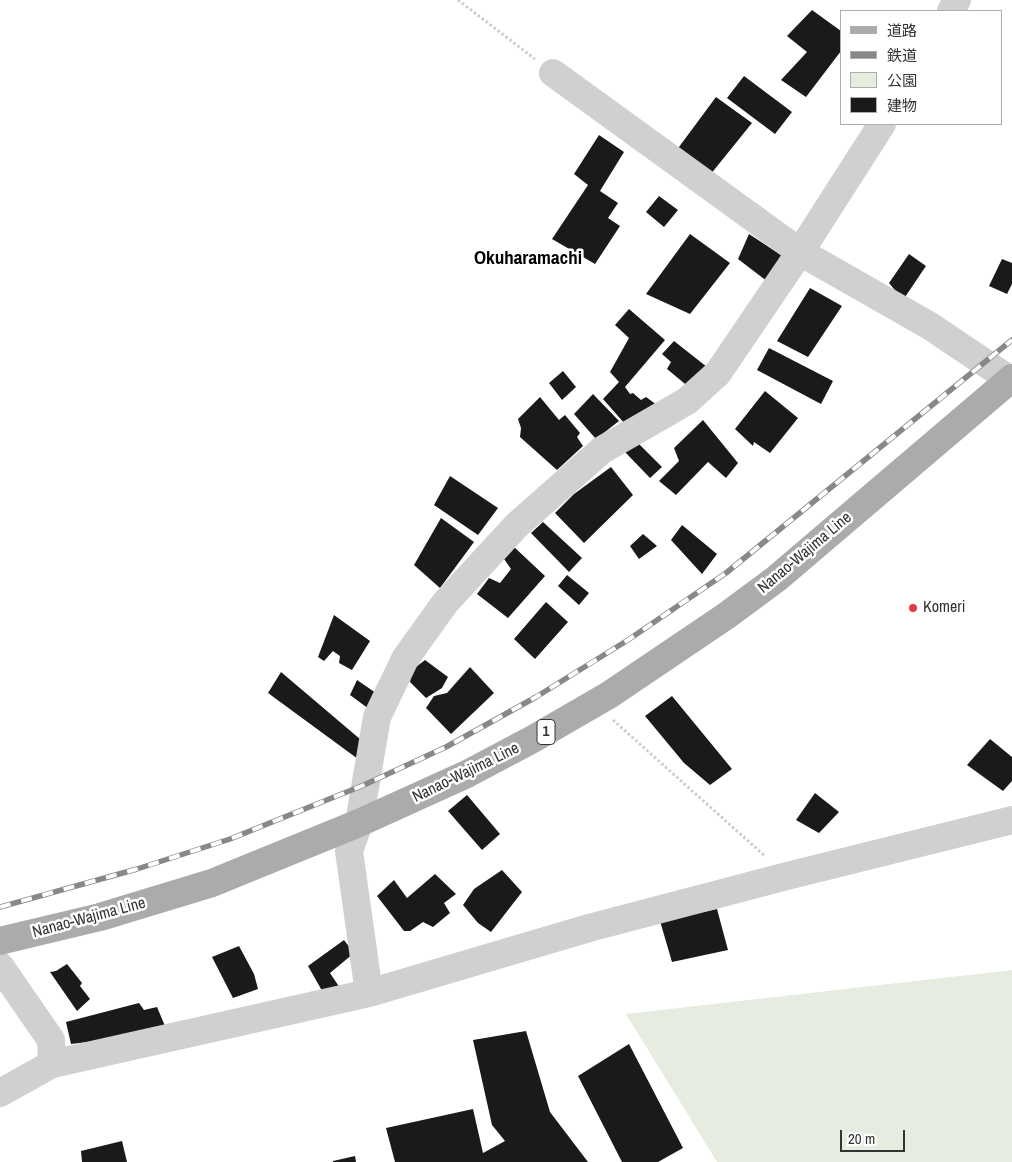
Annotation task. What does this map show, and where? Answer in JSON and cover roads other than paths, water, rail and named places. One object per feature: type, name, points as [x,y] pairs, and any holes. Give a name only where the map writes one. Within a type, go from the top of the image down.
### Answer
[{"type":"main road","name":"Nanao-Wajima Line","points":[[0,941],[100,917],[212,883],[358,823],[467,774],[533,739],[594,703],[718,621],[776,579],[1011,379]]},
{"type":"street","points":[[553,73],[800,252],[930,326],[1011,379]]},
{"type":"street","points":[[369,993],[349,852],[358,823],[377,716],[404,660],[446,603],[517,526],[602,450],[687,401],[718,373],[800,252],[881,125]]},
{"type":"street","points":[[0,1093],[52,1064],[369,993],[589,928],[1012,820]]},
{"type":"street","points":[[0,966],[51,1040],[52,1064]]},
{"type":"railway","points":[[0,907],[137,869],[230,839],[364,785],[446,747],[536,697],[628,640],[726,573],[1012,340]]},
{"type":"place","name":"Komeri","points":[[913,608]]},
{"type":"district","name":"Okuharamachi","points":[[528,259]]}]
